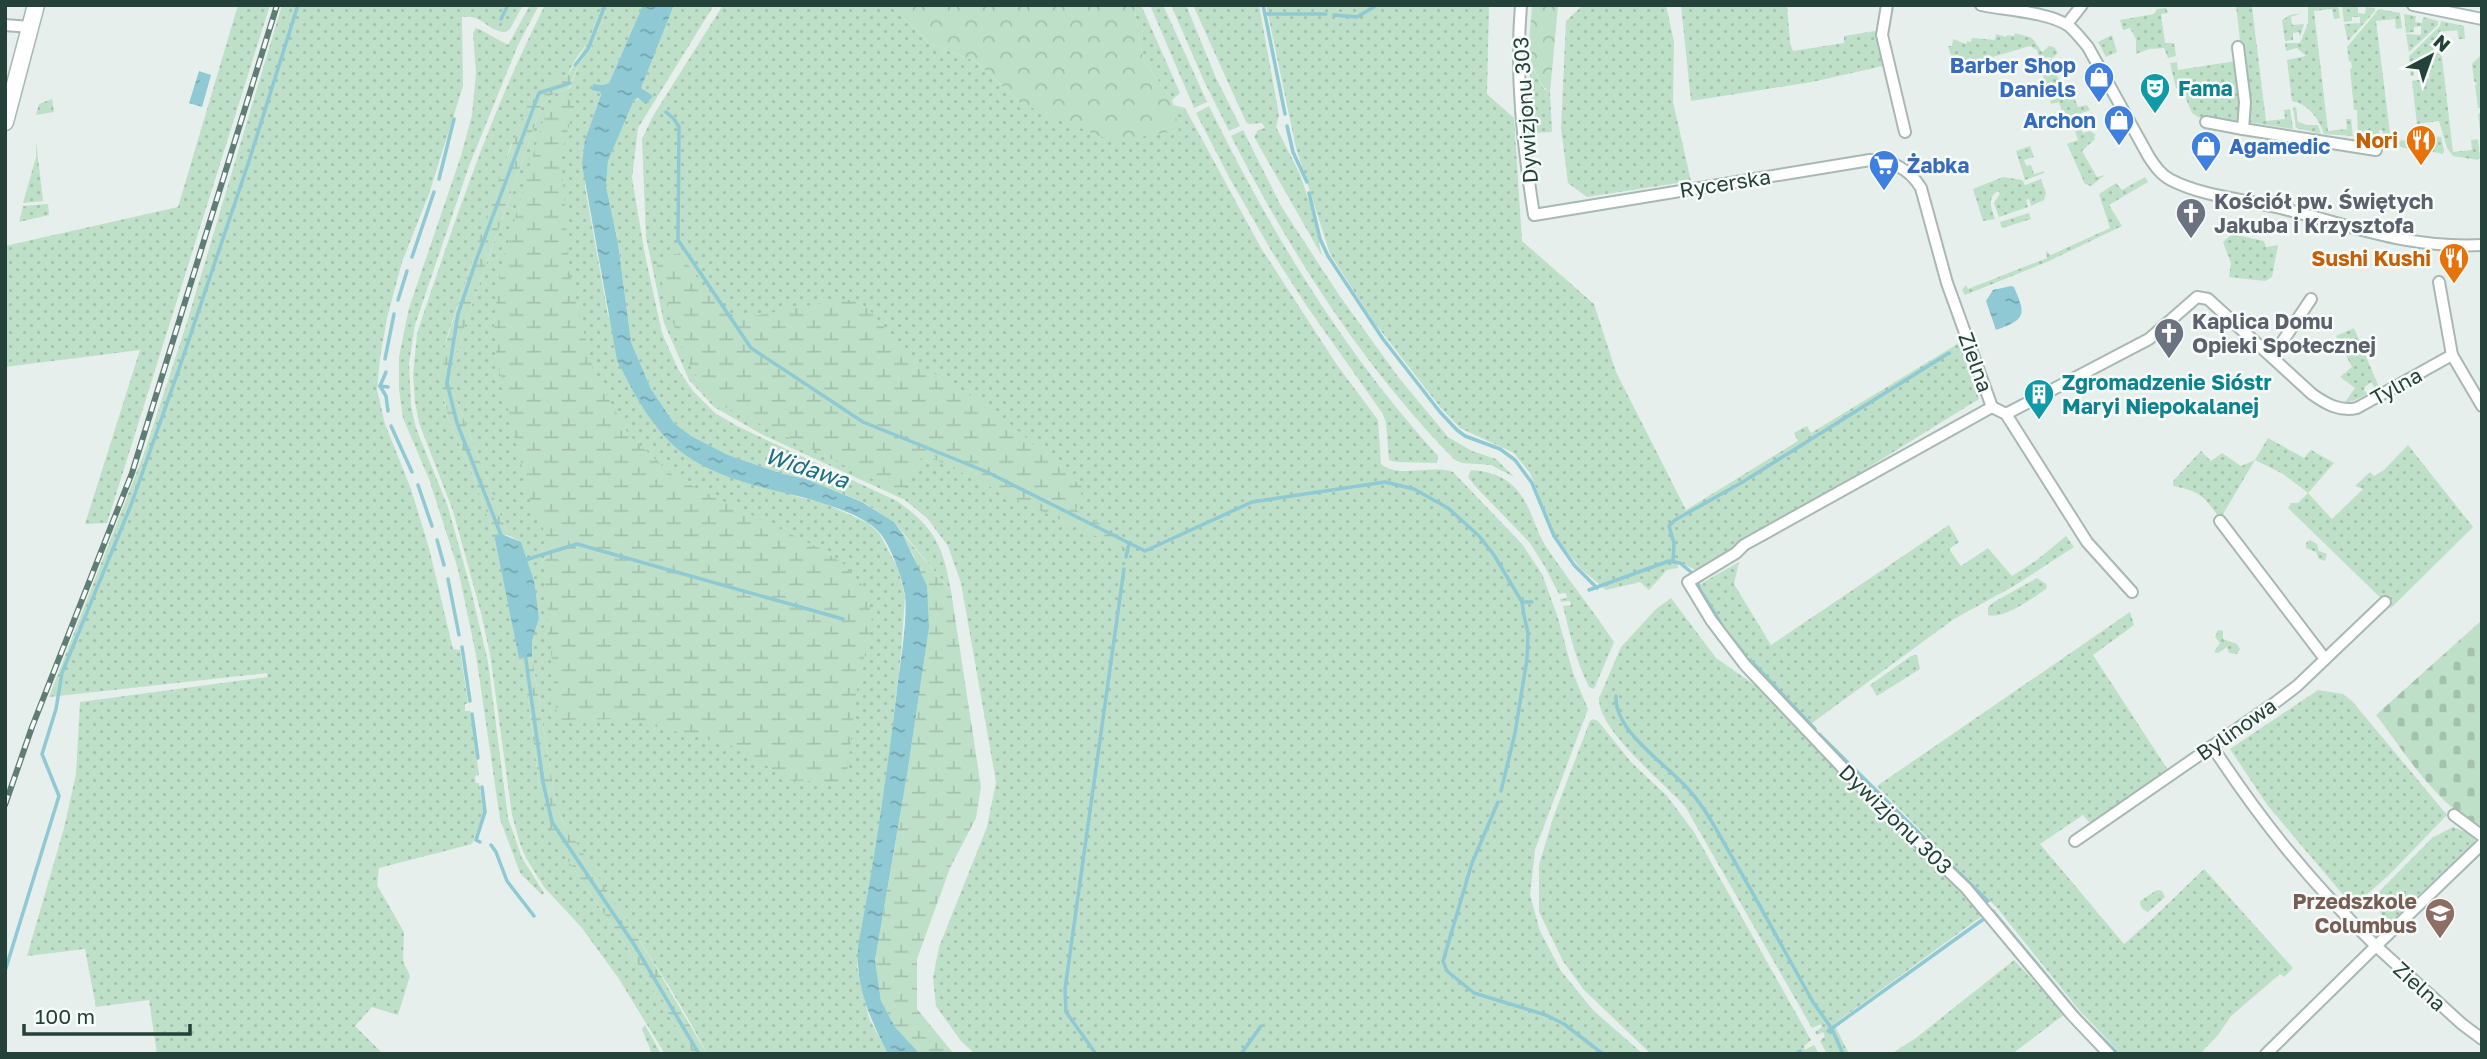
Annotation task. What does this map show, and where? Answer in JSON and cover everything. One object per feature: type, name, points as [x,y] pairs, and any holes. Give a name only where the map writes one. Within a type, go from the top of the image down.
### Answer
[{"type":"street","points":[[5,122],[36,5]]},
{"type":"street","name":"Dywizjonu 303","points":[[1521,5],[1519,64],[1525,149],[1534,215]]},
{"type":"street","points":[[1887,5],[1882,35],[1905,132]]},
{"type":"street","points":[[1981,5],[2067,24],[2088,47],[2148,157],[2160,172],[2172,180],[2192,188],[2278,207],[2388,238],[2433,245],[2482,245]]},
{"type":"street","points":[[2067,24],[2082,5]]},
{"type":"street","points":[[2413,5],[2456,9],[2482,19]]},
{"type":"street","points":[[5,25],[30,27]]},
{"type":"street","points":[[2238,47],[2245,102],[2243,129]]},
{"type":"street","points":[[2206,122],[2376,150]]},
{"type":"street","name":"Rycerska","points":[[1534,215],[1870,160],[1892,163],[1912,175]]},
{"type":"street","name":"Zielna","points":[[1912,175],[1921,188],[1947,283],[1992,407],[2006,414],[2087,542],[2132,592]]},
{"type":"street","points":[[2439,282],[2452,355],[2482,406]]},
{"type":"street","name":"Tylna","points":[[2006,414],[2149,339],[2197,297],[2208,299],[2323,401],[2339,409],[2349,410],[2377,397],[2452,355]]},
{"type":"street","points":[[2272,357],[2311,299]]},
{"type":"street","name":"Dywizjonu 303","points":[[1992,407],[1744,545],[1736,553],[1688,582],[1745,665],[1859,785],[1966,888],[2071,1015],[2109,1054]]},
{"type":"street","points":[[2220,521],[2325,659]]},
{"type":"street","name":"Bylinowa","points":[[2075,841],[2276,702],[2385,602]]},
{"type":"street","points":[[2212,746],[2252,808],[2313,881],[2376,946],[2266,1054]]},
{"type":"street","points":[[2454,815],[2477,832]]},
{"type":"street","name":"Zielna","points":[[2482,844],[2376,946],[2482,1039]]},
{"type":"green space","points":[[238,5],[270,5],[107,523],[85,524],[140,350],[5,367],[5,246],[178,207]]},
{"type":"green space","points":[[282,5],[523,5],[510,29],[505,32],[493,29],[475,18],[462,17],[463,86],[429,194],[402,262],[387,318],[377,390],[385,424],[411,489],[429,548],[453,649],[460,650],[468,703],[465,704],[465,711],[470,711],[479,775],[475,776],[476,783],[479,783],[484,814],[472,844],[379,868],[377,885],[404,932],[403,961],[410,976],[398,1015],[372,1007],[355,1026],[383,1054],[157,1054],[149,1000],[96,1007],[85,949],[27,956],[64,828],[76,774],[80,702],[267,677],[267,673],[49,697],[145,451],[187,322]]},
{"type":"green space","points":[[530,5],[539,5],[518,45],[469,166],[415,325],[409,363],[411,406],[416,428],[448,507],[488,662],[508,818],[522,858],[544,893],[542,895],[520,873],[500,819],[476,655],[458,569],[429,479],[403,418],[399,389],[399,357],[409,308],[461,156],[472,115],[476,73],[473,33],[476,28],[479,29],[508,45]]},
{"type":"green space","points":[[545,5],[602,5],[589,41],[568,75],[564,75],[511,145],[446,340],[444,399],[448,418],[472,473],[494,535],[528,698],[539,785],[567,859],[634,958],[693,1054],[665,1054],[619,979],[582,928],[544,887],[520,844],[512,815],[490,654],[481,613],[453,511],[419,423],[415,402],[413,374],[417,334],[423,315],[493,119]]},
{"type":"green space","points":[[602,5],[608,5],[591,49],[579,63],[569,88],[552,95],[542,105],[457,355],[457,401],[508,535],[494,535],[472,473],[448,418],[442,385],[444,349],[495,189],[529,100],[545,82],[568,75],[589,41]]},
{"type":"green space","points":[[608,5],[643,5],[609,83],[594,84],[601,95],[585,140],[585,187],[608,315],[655,426],[795,496],[824,503],[868,523],[879,533],[898,568],[905,597],[901,653],[887,774],[857,967],[869,1018],[888,1054],[707,1054],[671,990],[572,837],[556,805],[532,657],[532,641],[539,618],[533,581],[521,542],[508,535],[457,401],[457,355],[542,105],[552,95],[570,88],[579,63],[591,49]]},
{"type":"green space","points":[[674,5],[714,5],[638,128],[632,178],[662,333],[678,369],[693,391],[715,413],[737,426],[897,501],[910,511],[929,529],[935,539],[945,562],[951,591],[894,522],[863,502],[806,479],[728,455],[691,436],[674,423],[651,389],[631,342],[618,242],[606,186],[608,161],[634,100],[652,96],[641,88]]},
{"type":"green space","points":[[723,5],[890,5],[929,43],[977,62],[1020,103],[1178,130],[1173,105],[1185,108],[1261,248],[1337,365],[1378,420],[1381,464],[1406,471],[1435,469],[1453,472],[1522,544],[1542,574],[1558,618],[1573,673],[1588,709],[1535,850],[1530,895],[1540,931],[1561,971],[1593,1010],[1643,1054],[975,1054],[961,1041],[936,1006],[933,978],[939,947],[987,827],[996,782],[961,583],[948,546],[927,518],[905,500],[763,435],[714,407],[689,380],[664,323],[646,237],[642,139],[653,116]]},
{"type":"green space","points":[[890,5],[1134,5],[1143,59],[1172,100],[1179,130],[1114,142],[1020,103],[977,62],[929,43]]},
{"type":"green space","points":[[1134,5],[1141,5],[1180,93],[1172,100],[1143,59]]},
{"type":"green space","points":[[1150,5],[1163,5],[1207,102],[1194,108]]},
{"type":"green space","points":[[1171,5],[1186,5],[1216,78],[1240,126],[1229,131]]},
{"type":"green space","points":[[1193,5],[1259,5],[1279,115],[1276,127],[1300,174],[1322,256],[1254,137],[1258,130],[1265,128],[1262,123],[1246,122]]},
{"type":"green space","points":[[1266,5],[1489,5],[1487,94],[1514,118],[1522,241],[1594,304],[1616,372],[1686,510],[1798,441],[1794,433],[1807,426],[1811,433],[1959,343],[1979,399],[1861,472],[1739,541],[1725,557],[1698,571],[1677,561],[1678,568],[1667,570],[1649,590],[1640,582],[1606,590],[1581,569],[1556,538],[1530,473],[1514,453],[1460,428],[1440,407],[1374,322],[1330,254],[1296,148]]},
{"type":"green space","points":[[1532,5],[1558,6],[1550,92],[1540,81],[1531,58],[1529,41]]},
{"type":"green space","points":[[1583,5],[1666,5],[1674,42],[1673,102],[1691,181],[1587,197],[1568,183],[1561,128],[1566,21]]},
{"type":"green space","points":[[1681,5],[1787,5],[1793,51],[1844,43],[1844,36],[1875,31],[1883,66],[1812,82],[1691,101]]},
{"type":"green space","points":[[2236,5],[2264,5],[2252,7],[2266,121],[2285,119],[2284,110],[2290,109],[2293,129],[2248,122],[2245,81],[2249,80],[2249,76],[2244,76]]},
{"type":"green space","points":[[2308,5],[2338,5],[2340,18],[2334,19],[2332,9],[2314,11],[2328,131],[2347,129],[2346,119],[2351,119],[2353,136],[2324,134],[2311,112],[2292,101],[2287,60],[2306,56],[2297,48],[2286,51],[2285,43],[2300,43],[2308,23]]},
{"type":"green space","points":[[2342,6],[2358,6],[2358,13],[2365,14],[2366,7],[2375,8],[2348,41],[2344,24],[2360,23],[2360,17],[2352,17],[2352,21],[2344,22]]},
{"type":"green space","points":[[2166,8],[2168,13],[2161,14],[2165,43],[2174,43],[2176,56],[2168,58],[2164,48],[2149,49],[2136,54],[2136,39],[2130,28],[2123,30],[2120,20],[2154,14],[2157,9]]},
{"type":"green space","points":[[2379,9],[2400,13],[2402,28],[2396,29],[2395,19],[2376,21],[2391,141],[2410,140],[2409,130],[2415,129],[2415,149],[2395,145],[2387,140],[2382,130],[2379,130],[2382,144],[2360,140],[2358,137],[2352,68],[2347,47]]},
{"type":"green space","points":[[2302,13],[2291,17],[2292,25],[2304,24],[2300,37],[2299,32],[2293,33],[2293,40],[2285,41],[2282,20]]},
{"type":"green space","points":[[2404,14],[2416,16],[2415,22],[2422,23],[2423,17],[2438,21],[2438,25],[2409,52],[2406,34],[2421,35],[2421,26],[2414,27],[2414,32],[2406,33]]},
{"type":"green space","points":[[2441,21],[2464,26],[2465,39],[2459,39],[2457,30],[2439,32],[2453,152],[2472,150],[2471,140],[2478,139],[2478,160],[2453,156],[2447,148],[2439,121],[2417,124],[2412,81],[2430,78],[2426,70],[2414,70],[2414,76],[2411,76],[2409,56],[2440,26]]},
{"type":"green space","points":[[2015,33],[2032,38],[2042,52],[2049,46],[2054,47],[2058,53],[2040,62],[2037,50],[2030,46],[1955,68],[1948,46],[1952,46],[1953,39],[1966,44],[1967,41],[1971,42],[1972,38],[1995,40],[1996,34],[2006,37],[2014,36]]},
{"type":"green space","points":[[2112,35],[2117,52],[2106,57],[2098,42]]},
{"type":"green space","points":[[2482,54],[2482,130],[2480,130],[2478,114],[2481,113],[2472,64]]},
{"type":"green space","points":[[2047,59],[2057,64],[2063,60],[2069,68],[2057,76],[2065,87],[2069,85],[2078,107],[2087,105],[2090,110],[2076,115],[2080,127],[2074,129],[2070,116],[2064,118],[2059,102],[2051,104],[2050,101],[2058,98],[2055,88],[2043,91],[2041,82],[2044,75],[2041,64]]},
{"type":"green space","points":[[2236,61],[2242,98],[2238,122],[2198,117],[2192,113],[2181,87],[2176,88],[2170,63],[2177,62],[2178,70]]},
{"type":"green space","points":[[1529,62],[1544,89],[1550,92],[1552,132],[1533,133]]},
{"type":"green space","points":[[575,94],[561,155],[570,275],[594,373],[629,435],[676,478],[821,549],[845,565],[861,583],[869,602],[872,622],[856,695],[846,783],[788,780],[740,748],[626,719],[557,720],[544,569],[549,542],[530,499],[514,436],[496,356],[494,324],[500,271],[547,106]]},
{"type":"green space","points":[[52,99],[54,112],[36,115],[39,104]]},
{"type":"green space","points":[[1209,106],[1257,199],[1311,289],[1371,375],[1438,456],[1437,463],[1389,460],[1383,414],[1306,305],[1229,177],[1196,113]]},
{"type":"green space","points":[[2296,107],[2298,122],[2318,125],[2321,134],[2296,128],[2293,108]]},
{"type":"green space","points":[[2418,128],[2422,136],[2441,137],[2443,154],[2421,149]]},
{"type":"green space","points":[[2081,129],[2083,133],[2090,131],[2096,135],[2082,151],[2097,177],[2105,175],[2091,186],[2085,184],[2067,144],[2078,140],[2075,131]]},
{"type":"green space","points":[[1243,130],[1281,206],[1339,295],[1399,378],[1448,437],[1472,451],[1496,459],[1514,477],[1491,465],[1455,460],[1389,386],[1331,307],[1278,222],[1231,136]]},
{"type":"green space","points":[[36,141],[43,201],[23,203],[36,157]]},
{"type":"green space","points":[[2030,146],[2034,157],[2024,160],[2026,166],[2031,165],[2034,174],[2044,173],[2025,180],[2016,151]]},
{"type":"green space","points":[[2003,177],[2022,180],[2025,185],[2041,179],[2046,193],[2044,200],[2031,206],[2029,199],[2026,200],[2028,207],[1999,217],[1994,203],[2000,193],[1998,191],[1991,200],[1995,219],[1983,221],[1973,189]]},
{"type":"green space","points":[[2145,177],[2148,182],[2109,205],[2122,226],[2047,262],[1965,295],[1962,290],[1966,285],[1968,289],[2047,258],[2046,251],[2051,255],[2110,228],[2099,194],[2116,183],[2122,190]]},
{"type":"green space","points":[[48,204],[49,215],[19,222],[23,206]]},
{"type":"green space","points":[[2029,213],[2031,219],[2002,228],[2000,222]]},
{"type":"green space","points":[[2232,234],[2264,241],[2266,247],[2278,245],[2272,277],[2265,281],[2229,277],[2231,263],[2223,242]]},
{"type":"green space","points":[[680,253],[720,310],[744,318],[842,299],[858,301],[873,313],[912,364],[925,368],[983,403],[1083,488],[1076,510],[1125,538],[1124,549],[924,454],[906,482],[903,494],[721,405],[706,390],[686,356],[672,320],[656,262]]},
{"type":"green space","points":[[2354,328],[2379,387],[2376,389],[2371,382],[2364,391],[2369,393],[2345,402],[2355,388],[2340,377],[2352,367],[2336,336]]},
{"type":"green space","points":[[2268,438],[2304,458],[2311,450],[2334,463],[2308,493],[2283,474],[2255,460]]},
{"type":"green space","points":[[2408,445],[2473,527],[2391,608],[2288,508],[2291,503],[2298,503],[2308,493],[2332,519],[2363,489],[2355,486],[2370,472],[2374,476],[2384,470]]},
{"type":"green space","points":[[2201,451],[2211,461],[2222,453],[2241,466],[2255,460],[2220,519],[2201,496],[2173,486],[2173,481]]},
{"type":"green space","points":[[1471,470],[1497,475],[1517,490],[1527,505],[1545,545],[1614,642],[1594,689],[1589,687],[1574,648],[1563,606],[1571,605],[1570,601],[1561,602],[1560,599],[1567,598],[1566,593],[1559,594],[1530,543],[1468,477]]},
{"type":"green space","points":[[1949,525],[1959,542],[1949,549],[1961,566],[1988,548],[2012,576],[2066,536],[2074,547],[2014,586],[1954,619],[1808,726],[1750,666],[1702,599],[1698,588],[1739,562],[1734,584],[1771,645]]},
{"type":"green space","points":[[902,533],[951,591],[981,787],[976,818],[950,868],[917,959],[917,1009],[954,1054],[920,1054],[895,1027],[881,1001],[875,960],[929,628],[914,557]]},
{"type":"green space","points":[[2310,540],[2317,544],[2319,551],[2327,554],[2325,561],[2319,559],[2316,552],[2306,548],[2306,543]]},
{"type":"green space","points":[[2037,578],[2046,584],[2047,588],[2010,611],[1988,615],[1988,607],[1994,602]]},
{"type":"green space","points":[[1671,598],[1716,658],[1756,686],[1837,771],[1960,888],[1982,916],[1834,1024],[1849,1054],[1827,1054],[1820,1041],[1825,1036],[1823,1032],[1817,1035],[1815,1032],[1822,1027],[1821,1024],[1812,1028],[1686,808],[1621,741],[1609,726],[1602,711],[1599,698],[1621,647],[1656,609]]},
{"type":"green space","points":[[2130,612],[2134,625],[2093,655],[2168,770],[2090,823],[2083,815],[2040,844],[2124,944],[2204,869],[2293,968],[2284,977],[2280,974],[2231,1016],[2200,1054],[2121,1054],[2079,1010],[1998,909],[1877,786]]},
{"type":"green space","points":[[2482,620],[2482,825],[2479,825],[2449,805],[2435,791],[2376,715]]},
{"type":"green space","points":[[2218,630],[2223,631],[2223,639],[2237,644],[2240,649],[2237,654],[2229,653],[2227,647],[2218,653],[2214,652],[2220,643],[2215,637]]},
{"type":"green space","points":[[1917,655],[1920,669],[1877,696],[1870,685],[1911,656]]},
{"type":"green space","points":[[532,657],[556,805],[562,820],[653,962],[707,1054],[693,1054],[634,958],[567,859],[548,823],[539,785],[528,698],[519,658]]},
{"type":"green space","points":[[2318,690],[2343,694],[2352,701],[2447,815],[2389,875],[2356,904],[2345,897],[2268,806],[2230,749]]},
{"type":"green space","points":[[1593,719],[1598,721],[1631,762],[1667,796],[1694,832],[1811,1040],[1804,1046],[1805,1050],[1814,1045],[1819,1054],[1651,1054],[1584,990],[1563,961],[1539,912],[1539,865],[1553,818]]},
{"type":"green space","points":[[2453,827],[2469,833],[2475,838],[2474,843],[2392,922],[2388,920],[2380,911],[2376,895],[2432,838]]},
{"type":"green space","points":[[2157,890],[2162,891],[2165,897],[2148,912],[2143,909],[2140,901]]},
{"type":"green space","points":[[2014,960],[2065,1014],[2012,1054],[1891,1054],[1916,1038]]},
{"type":"green space","points":[[645,1025],[661,1054],[652,1054],[642,1029]]},
{"type":"water","points":[[643,5],[674,5],[641,88],[653,96],[646,104],[638,98],[634,100],[608,161],[606,186],[618,243],[631,342],[651,389],[674,423],[691,436],[728,455],[806,479],[862,502],[894,522],[927,586],[929,628],[875,960],[881,1001],[895,1027],[920,1054],[888,1054],[869,1013],[858,971],[859,941],[880,816],[905,629],[905,595],[892,553],[879,532],[854,515],[726,476],[684,454],[654,423],[637,399],[617,360],[582,164],[585,140],[601,95],[600,92],[592,90],[593,84],[609,83]]},
{"type":"water","points":[[199,71],[211,75],[202,107],[189,103]]},
{"type":"water","points":[[2014,287],[2020,303],[2021,314],[2014,322],[1996,330],[1986,301],[1993,290]]},
{"type":"water","points":[[501,534],[521,542],[534,581],[539,618],[532,641],[532,657],[519,658],[494,535]]},
{"type":"waterway","points":[[5,971],[59,796],[42,754],[56,709],[62,673],[131,505],[248,164],[298,5]]},
{"type":"waterway","points":[[501,19],[508,5]]},
{"type":"waterway","points":[[575,65],[588,49],[605,5]]},
{"type":"waterway","points":[[1263,5],[1285,114]]},
{"type":"waterway","points":[[1334,15],[1357,17],[1377,5]]},
{"type":"waterway","points":[[1265,14],[1326,14]]},
{"type":"waterway","points":[[501,535],[457,423],[447,383],[458,314],[539,93],[570,83]]},
{"type":"waterway","points":[[666,112],[679,127],[678,240],[751,348],[863,422],[987,472],[1145,551],[1252,502],[1385,482],[1414,489],[1448,508],[1479,536],[1494,555],[1522,602],[1528,633],[1527,659],[1515,733],[1501,791]]},
{"type":"waterway","points":[[439,179],[454,119]]},
{"type":"waterway","points":[[1287,126],[1293,152],[1307,182]]},
{"type":"waterway","points":[[412,257],[434,192]]},
{"type":"waterway","points":[[1309,193],[1320,239],[1328,256],[1383,339],[1457,430],[1465,436],[1500,449],[1515,460],[1532,483],[1554,536],[1574,565],[1597,588]]},
{"type":"waterway","points":[[398,300],[407,271]]},
{"type":"waterway","points":[[385,359],[394,314]]},
{"type":"waterway","points":[[1673,561],[1674,543],[1669,526],[1675,520],[1741,483],[1949,353]]},
{"type":"waterway","points":[[380,386],[386,372]]},
{"type":"waterway","points":[[380,386],[386,396],[388,411]]},
{"type":"waterway","points":[[380,386],[388,387]]},
{"type":"waterway","points":[[391,426],[412,472]]},
{"type":"waterway","points":[[418,485],[432,526]]},
{"type":"waterway","points":[[437,540],[444,565]]},
{"type":"waterway","points":[[525,560],[577,544],[843,619]]},
{"type":"waterway","points":[[1126,557],[1129,544]]},
{"type":"waterway","points":[[1589,590],[1669,561],[1680,563],[1691,572]]},
{"type":"waterway","points":[[1096,1054],[1066,1012],[1065,989],[1124,569]]},
{"type":"waterway","points":[[448,579],[459,635]]},
{"type":"waterway","points":[[1702,580],[1698,581],[1699,588],[1724,629]]},
{"type":"waterway","points":[[1522,602],[1532,602]]},
{"type":"waterway","points":[[1729,635],[1743,652]]},
{"type":"waterway","points":[[462,647],[470,701]]},
{"type":"waterway","points":[[525,653],[543,782],[552,822],[635,946],[699,1054]]},
{"type":"waterway","points":[[1750,660],[1815,729]]},
{"type":"waterway","points":[[1616,696],[1618,709],[1633,735],[1680,780],[1707,814],[1813,1002],[1832,1029],[1843,1054]]},
{"type":"waterway","points":[[472,714],[478,758]]},
{"type":"waterway","points":[[1819,734],[1988,901]]},
{"type":"waterway","points":[[480,842],[476,840],[485,812],[482,787]]},
{"type":"waterway","points":[[1498,802],[1472,863],[1443,961],[1447,971],[1474,993],[1546,1015],[1564,1024],[1603,1054]]},
{"type":"waterway","points":[[491,845],[507,881],[534,916]]},
{"type":"waterway","points":[[1993,911],[2081,1017],[2118,1054]]},
{"type":"waterway","points":[[1828,1031],[1985,918]]},
{"type":"waterway","points":[[1241,1054],[1261,1026]]},
{"type":"waterway","points":[[1796,1054],[1800,1051]]},
{"type":"railway","points":[[5,805],[32,727],[132,473],[277,5]]},
{"type":"place","name":"Barber Shop Daniels","points":[[2099,104]]},
{"type":"place","name":"Fama","points":[[2155,115]]},
{"type":"place","name":"Archon","points":[[2119,147]]},
{"type":"place","name":"Nori","points":[[2421,167]]},
{"type":"place","name":"Agamedic","points":[[2206,173]]},
{"type":"place","name":"Żabka","points":[[1884,192]]},
{"type":"place","name":"Kościół pw. Świętych Jakuba i Krzysztofa","points":[[2191,240]]},
{"type":"place","name":"Sushi Kushi","points":[[2454,285]]},
{"type":"place","name":"Kaplica Domu Opieki Społecznej","points":[[2169,360]]},
{"type":"place","name":"Zgromadzenie Sióstr Maryi Niepokalanej","points":[[2039,421]]},
{"type":"place","name":"Przedszkole Columbus","points":[[2440,940]]},
{"type":"water label","name":"Widawa","points":[[807,467]]}]
